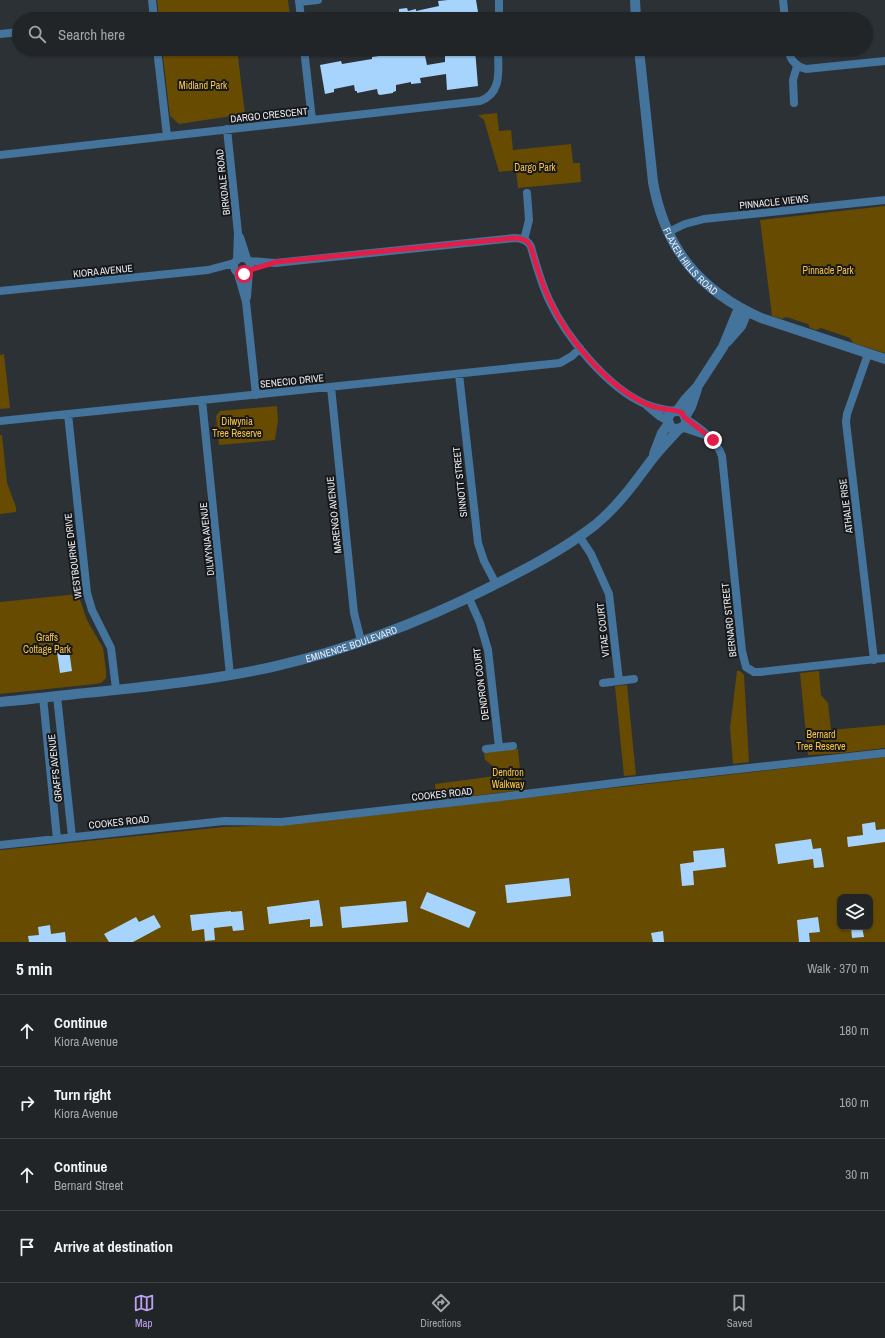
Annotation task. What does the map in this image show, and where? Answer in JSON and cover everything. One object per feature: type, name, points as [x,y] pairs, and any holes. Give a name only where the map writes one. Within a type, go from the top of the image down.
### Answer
[{"type":"street","points":[[152,0],[153,12]]},
{"type":"street","points":[[300,12],[299,1],[318,0]]},
{"type":"street","points":[[499,0],[499,12]]},
{"type":"street","points":[[635,0],[636,12]]},
{"type":"street","points":[[783,0],[784,12]]},
{"type":"street","points":[[0,34],[12,33]]},
{"type":"street","points":[[158,56],[167,136]]},
{"type":"street","points":[[305,56],[312,120]]},
{"type":"street","name":"DARGO CRESCENT","points":[[0,155],[473,102],[487,98],[492,95],[496,89],[498,80],[498,56]]},
{"type":"street","name":"FLAXEN HILLS ROAD","points":[[640,56],[653,182],[660,212],[668,232],[684,260],[700,278],[714,290],[743,310],[761,318],[885,359]]},
{"type":"street","points":[[791,56],[797,66],[806,69],[885,62]]},
{"type":"street","points":[[794,103],[793,80],[797,66]]},
{"type":"street","name":"BIRKDALE ROAD","points":[[227,129],[238,232],[236,267],[246,302],[256,395]]},
{"type":"street","points":[[524,240],[529,220],[527,193]]},
{"type":"street","name":"PINNACLE VIEWS","points":[[668,232],[685,224],[704,219],[885,200]]},
{"type":"street","name":"BIRKDALE ROAD","points":[[238,232],[249,265],[246,302]]},
{"type":"street","points":[[249,265],[514,238],[524,240],[528,242],[531,247],[542,283],[557,316],[580,348],[601,372],[629,395],[645,404],[668,422],[672,427],[681,419],[662,409],[645,404]]},
{"type":"street","points":[[242,258],[249,265],[244,274],[236,267],[242,258]]},
{"type":"street","name":"KIORA AVENUE","points":[[0,291],[236,267]]},
{"type":"street","name":"EMINENCE BOULEVARD","points":[[0,702],[169,685],[230,675],[301,660],[362,641],[423,618],[469,598],[496,584],[579,536],[595,525],[622,499],[681,419],[685,400],[697,387],[723,347],[741,326],[743,310]]},
{"type":"street","name":"SENECIO DRIVE","points":[[0,421],[560,363],[572,356],[580,348]]},
{"type":"street","name":"ATHALIE RISE","points":[[868,354],[847,414],[846,422],[874,660]]},
{"type":"street","name":"SINNOTT STREET","points":[[459,374],[478,543],[484,560],[496,584]]},
{"type":"street","name":"MARENGO AVENUE","points":[[330,387],[354,613],[362,641]]},
{"type":"street","name":"DILWYNIA AVENUE","points":[[202,400],[230,675]]},
{"type":"street","name":"WESTBOURNE DRIVE","points":[[68,414],[87,593],[94,615],[111,648],[116,690]]},
{"type":"street","name":"BERNARD STREET","points":[[681,419],[696,426],[708,436],[717,445],[722,456],[742,651],[746,667],[754,672],[760,672],[885,658]]},
{"type":"street","name":"EMINENCE BOULEVARD","points":[[651,461],[668,422]]},
{"type":"street","name":"VITAE COURT","points":[[579,536],[591,554],[609,594],[619,681]]},
{"type":"street","name":"DENDRON COURT","points":[[469,598],[480,623],[488,650],[499,747]]},
{"type":"street","points":[[603,683],[634,679]]},
{"type":"street","name":"GRAFFS AVENUE","points":[[57,696],[72,838]]},
{"type":"street","name":"GRAFFS AVENUE","points":[[43,697],[57,839]]},
{"type":"street","points":[[486,749],[513,746]]},
{"type":"street","name":"COOKES ROAD","points":[[0,845],[227,821],[281,822],[501,797],[631,780],[885,753]]},
{"type":"green space","points":[[157,0],[288,0],[289,12],[158,12]]},
{"type":"green space","name":"Midland Park","points":[[163,56],[238,56],[245,114],[179,124],[170,116]]},
{"type":"green space","name":"Dargo Park","points":[[497,113],[499,131],[511,130],[513,150],[571,144],[573,163],[580,163],[581,182],[518,188],[516,170],[499,172],[484,120],[478,115]]},
{"type":"green space","name":"Pinnacle Park","points":[[885,206],[885,353],[853,343],[850,338],[821,328],[816,330],[810,328],[808,324],[786,317],[782,319],[772,316],[760,220]]},
{"type":"green space","points":[[4,354],[10,408],[0,409],[0,355]]},
{"type":"green space","name":"Dilwynia Tree Reserve","points":[[277,406],[278,420],[275,440],[219,445],[216,416],[220,411]]},
{"type":"green space","points":[[0,435],[2,435],[7,483],[16,507],[16,512],[0,514]]},
{"type":"green space","name":"Graffs Cottage Park","points":[[78,594],[87,620],[103,648],[106,678],[101,683],[95,684],[0,694],[0,602]]},
{"type":"green space","points":[[737,671],[740,671],[744,675],[749,762],[733,764],[730,728]]},
{"type":"green space","name":"Bernard Tree Reserve","points":[[819,671],[821,695],[828,703],[831,730],[885,725],[885,748],[808,755],[800,673]]},
{"type":"green space","points":[[627,685],[636,775],[624,776],[615,686]]},
{"type":"green space","name":"Dendron Walkway","points":[[518,749],[522,790],[436,800],[435,784],[495,776],[494,767],[485,760],[484,753]]},
{"type":"green space","points":[[885,757],[885,942],[0,942],[0,850],[224,827],[287,825]]},
{"type":"building","points":[[476,0],[478,12],[399,12],[399,9],[407,8],[408,11],[416,9],[416,11],[439,6],[438,1]]},
{"type":"building","points":[[379,56],[425,56],[427,65],[445,62],[445,56],[476,56],[478,86],[447,90],[446,74],[420,78],[421,83],[411,84],[411,82],[396,85],[396,91],[393,93],[380,95],[378,94],[377,89],[357,93],[354,85],[334,89],[334,92],[325,94],[320,65],[341,61],[342,64],[372,59],[372,57]]},
{"type":"building","points":[[69,650],[72,671],[60,673],[57,652]]},
{"type":"building","points":[[875,822],[876,830],[885,829],[885,842],[848,847],[847,837],[863,835],[862,824]]},
{"type":"building","points":[[811,839],[813,849],[821,848],[824,867],[814,868],[813,859],[778,864],[775,844]]},
{"type":"building","points":[[724,848],[726,867],[693,871],[694,885],[682,886],[680,864],[694,862],[693,851]]},
{"type":"building","points":[[569,878],[571,896],[507,903],[505,885]]},
{"type":"building","points":[[427,892],[476,912],[469,928],[420,908]]},
{"type":"building","points":[[319,900],[323,926],[310,927],[310,919],[269,924],[267,907]]},
{"type":"building","points":[[406,901],[408,922],[342,928],[340,907]]},
{"type":"building","points":[[242,911],[244,930],[233,931],[232,926],[214,928],[215,940],[205,941],[204,929],[192,931],[190,915]]},
{"type":"building","points":[[154,915],[161,927],[133,942],[109,942],[104,934],[136,917],[139,922]]},
{"type":"building","points":[[818,917],[820,932],[809,933],[810,942],[799,942],[797,920]]},
{"type":"building","points":[[50,925],[51,934],[65,932],[66,942],[29,942],[28,936],[39,935],[38,927]]},
{"type":"building","points":[[851,930],[863,930],[864,937],[852,938]]},
{"type":"building","points":[[663,931],[664,942],[653,942],[651,933]]},
{"type":"route","points":[[244,274],[250,270],[276,262],[519,238],[530,244],[542,283],[557,316],[580,348],[601,372],[629,395],[645,404],[662,409],[679,411],[685,418],[713,440]]}]
